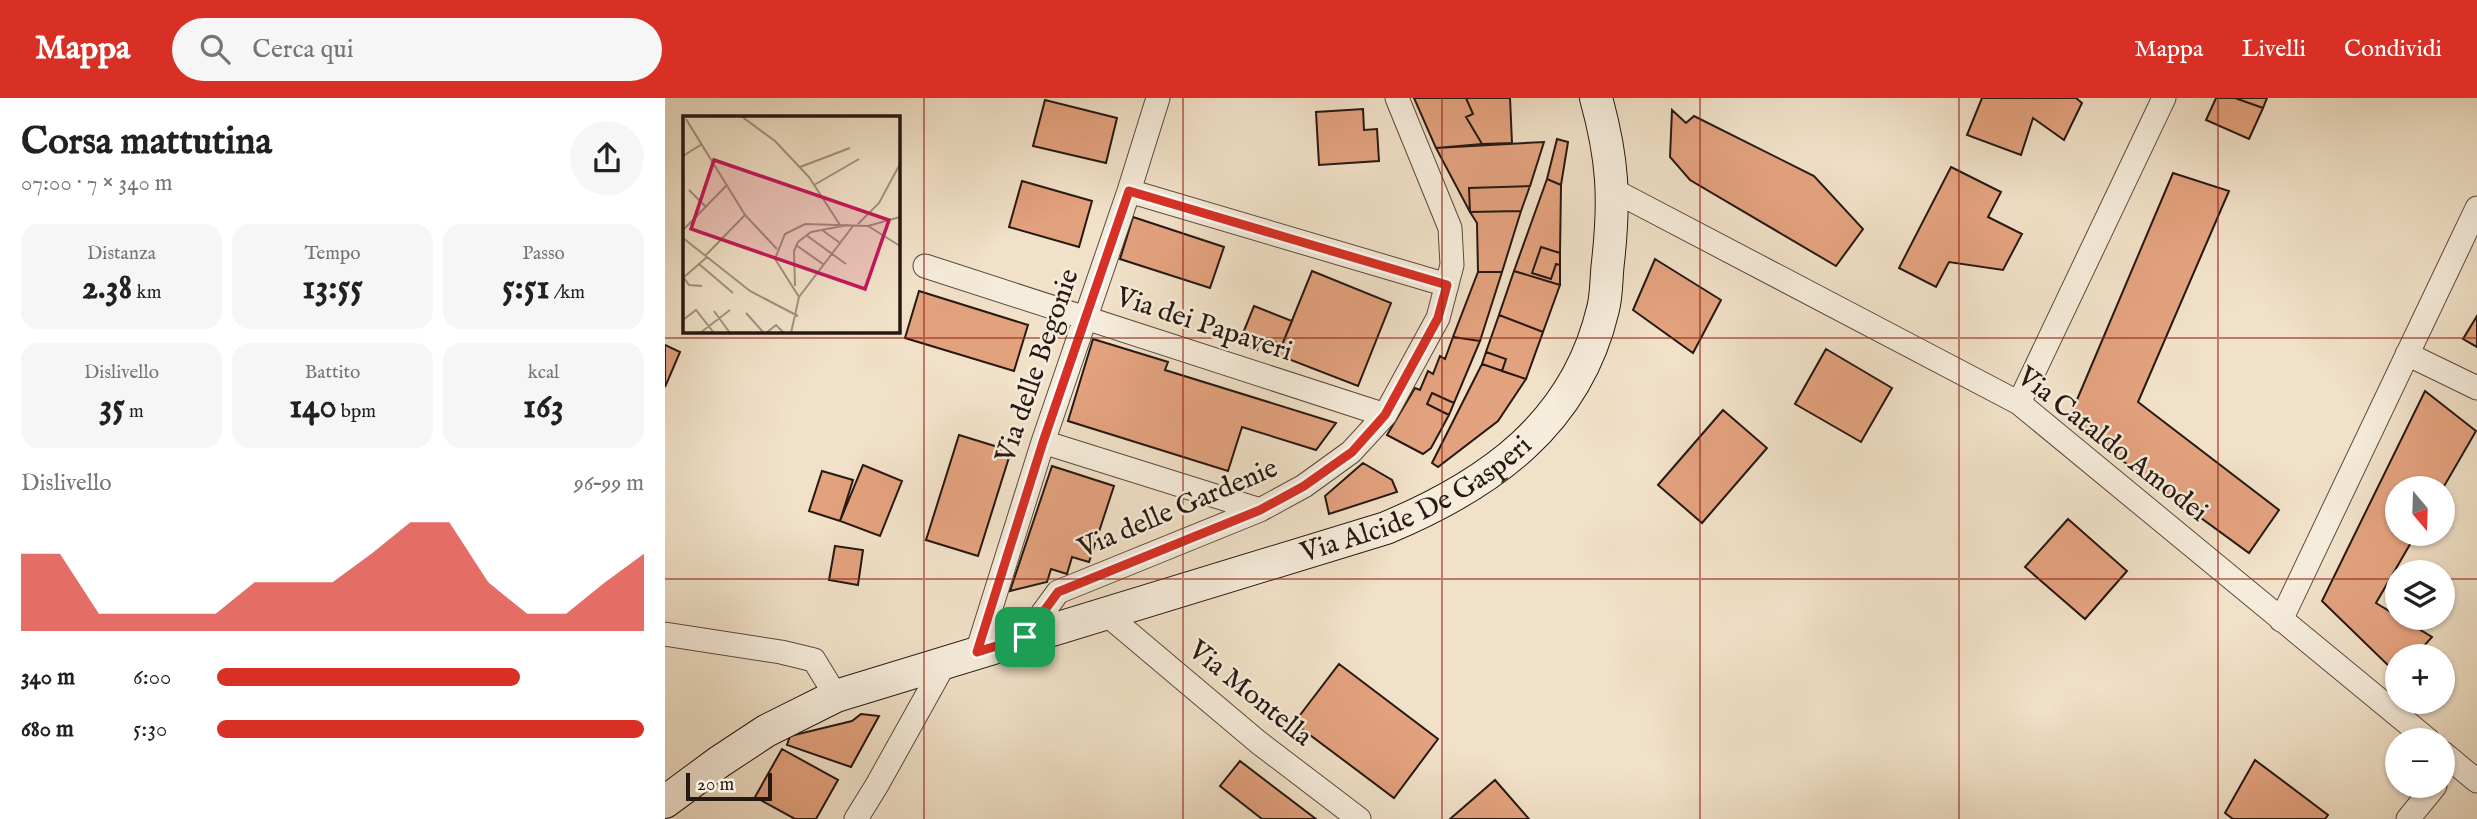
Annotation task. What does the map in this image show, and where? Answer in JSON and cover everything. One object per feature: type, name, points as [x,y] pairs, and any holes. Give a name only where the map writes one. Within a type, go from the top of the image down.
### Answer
[{"type":"street","name":"Via delle Begonie","points":[[977,652],[1043,442],[1158,98]]},
{"type":"street","name":"Via delle Gardenie","points":[[1025,637],[1058,592],[1260,510],[1304,486],[1352,452],[1385,415],[1438,318],[1452,265],[1450,228],[1397,98]]},
{"type":"street","name":"Via Alcide De Gasperi","points":[[665,803],[766,731],[837,696],[1386,528],[1433,508],[1480,480],[1523,446],[1549,420],[1567,395],[1588,351],[1603,309],[1613,190],[1607,139],[1596,98]]},
{"type":"street","points":[[2019,403],[2164,98]]},
{"type":"street","name":"Via Cataldo Amodei","points":[[1613,190],[2019,403],[2413,728]]},
{"type":"street","points":[[1129,191],[1447,285]]},
{"type":"street","points":[[2281,620],[2477,208]]},
{"type":"street","name":"Via dei Papaveri","points":[[925,266],[1385,415]]},
{"type":"street","points":[[2407,354],[2477,388]]},
{"type":"street","points":[[1043,442],[1260,510]]},
{"type":"street","name":"Via Montella","points":[[1105,613],[1258,742],[1359,819]]},
{"type":"street","points":[[665,634],[781,652],[814,660],[837,696]]},
{"type":"street","points":[[856,819],[946,661]]},
{"type":"street","points":[[2455,768],[2477,780]]},
{"type":"street","points":[[2408,819],[2425,798]]},
{"type":"building","points":[[1414,98],[1466,98],[1473,114],[1466,117],[1482,144],[1436,148]]},
{"type":"building","points":[[1466,98],[1510,98],[1512,143],[1482,144],[1466,117],[1473,114]]},
{"type":"building","points":[[1982,98],[2076,98],[2082,103],[2064,140],[2033,118],[2021,155],[1967,135]]},
{"type":"building","points":[[2216,98],[2235,98],[2263,108],[2249,139],[2206,120]]},
{"type":"building","points":[[2235,98],[2267,98],[2263,108]]},
{"type":"building","points":[[1045,100],[1117,118],[1106,163],[1033,146]]},
{"type":"building","points":[[1363,109],[1364,130],[1377,129],[1379,161],[1319,165],[1316,112]]},
{"type":"building","points":[[1672,110],[1686,123],[1694,116],[1814,176],[1863,229],[1836,266],[1690,180],[1670,157]]},
{"type":"building","points":[[1557,139],[1568,142],[1561,185],[1547,179]]},
{"type":"building","points":[[1544,142],[1530,186],[1469,188],[1470,212],[1436,148]]},
{"type":"building","points":[[1951,167],[2001,192],[1988,217],[2022,234],[2003,270],[1949,262],[1936,287],[1899,268]]},
{"type":"building","points":[[2173,173],[2229,191],[2138,402],[2279,510],[2249,553],[2068,421]]},
{"type":"building","points":[[1547,179],[1561,185],[1560,253],[1541,247],[1532,273],[1551,279],[1556,264],[1560,265],[1560,285],[1514,271]]},
{"type":"building","points":[[1022,181],[1092,201],[1079,247],[1009,227]]},
{"type":"building","points":[[1530,186],[1521,211],[1470,212],[1469,188]]},
{"type":"building","points":[[1521,211],[1502,272],[1478,272],[1477,223],[1470,212]]},
{"type":"building","points":[[1133,217],[1224,247],[1210,288],[1120,259]]},
{"type":"building","points":[[1541,247],[1560,253],[1560,265],[1556,264],[1551,279],[1532,273]]},
{"type":"building","points":[[1655,259],[1721,300],[1693,353],[1633,310]]},
{"type":"building","points":[[1312,271],[1391,303],[1358,386],[1278,355]]},
{"type":"building","points":[[1514,271],[1560,285],[1543,332],[1499,315]]},
{"type":"building","points":[[1478,272],[1502,272],[1480,341],[1453,337]]},
{"type":"building","points":[[919,291],[1028,325],[1014,371],[905,338]]},
{"type":"building","points":[[1254,306],[1292,321],[1282,345],[1262,337],[1257,350],[1239,343]]},
{"type":"building","points":[[1499,315],[1543,332],[1526,379],[1502,371],[1506,359],[1486,352]]},
{"type":"building","points":[[2477,316],[2477,347],[2463,339]]},
{"type":"building","points":[[1453,337],[1480,341],[1454,403],[1432,393],[1427,404],[1449,415],[1431,448],[1423,454],[1387,435],[1415,388],[1420,390],[1428,371],[1433,374],[1440,356],[1445,359]]},
{"type":"building","points":[[1093,339],[1168,362],[1165,370],[1336,423],[1316,450],[1242,427],[1228,471],[1068,421]]},
{"type":"building","points":[[665,345],[680,352],[665,387]]},
{"type":"building","points":[[1826,349],[1892,388],[1861,442],[1795,404]]},
{"type":"building","points":[[1486,352],[1506,359],[1502,371],[1482,364]]},
{"type":"building","points":[[1482,364],[1526,379],[1498,421],[1438,467],[1432,463]]},
{"type":"building","points":[[2425,391],[2476,431],[2450,476],[2385,476],[2385,546],[2409,546],[2401,560],[2385,560],[2385,587],[2376,603],[2385,608],[2385,630],[2420,630],[2432,637],[2426,644],[2385,644],[2385,662],[2322,601]]},
{"type":"building","points":[[1432,393],[1454,403],[1449,415],[1427,404]]},
{"type":"building","points":[[1723,410],[1767,448],[1702,523],[1658,485]]},
{"type":"building","points":[[959,435],[1011,451],[978,556],[926,540]]},
{"type":"building","points":[[1363,463],[1392,480],[1397,492],[1329,514],[1325,496]]},
{"type":"building","points":[[863,465],[902,481],[880,536],[840,521]]},
{"type":"building","points":[[1052,466],[1114,486],[1089,562],[1072,557],[1067,574],[1051,569],[1047,582],[1010,591]]},
{"type":"building","points":[[822,471],[853,480],[840,521],[809,511]]},
{"type":"building","points":[[2068,519],[2127,571],[2085,619],[2025,567]]},
{"type":"building","points":[[835,546],[863,550],[858,585],[829,580]]},
{"type":"building","points":[[1339,664],[1438,739],[1394,798],[1294,723]]},
{"type":"building","points":[[861,714],[879,716],[851,767],[787,745],[790,736],[852,721]]},
{"type":"building","points":[[782,749],[838,780],[816,819],[795,819],[755,797]]},
{"type":"building","points":[[2255,760],[2328,815],[2325,819],[2233,819],[2225,813]]},
{"type":"building","points":[[1240,761],[1316,819],[1262,819],[1220,786]]},
{"type":"building","points":[[1495,780],[1529,819],[1450,819]]},
{"type":"route","points":[[1129,191],[1447,285],[1438,318],[1385,415],[1352,452],[1304,486],[1260,510],[1058,592],[1025,637],[977,652],[1043,442],[1129,191]]}]
